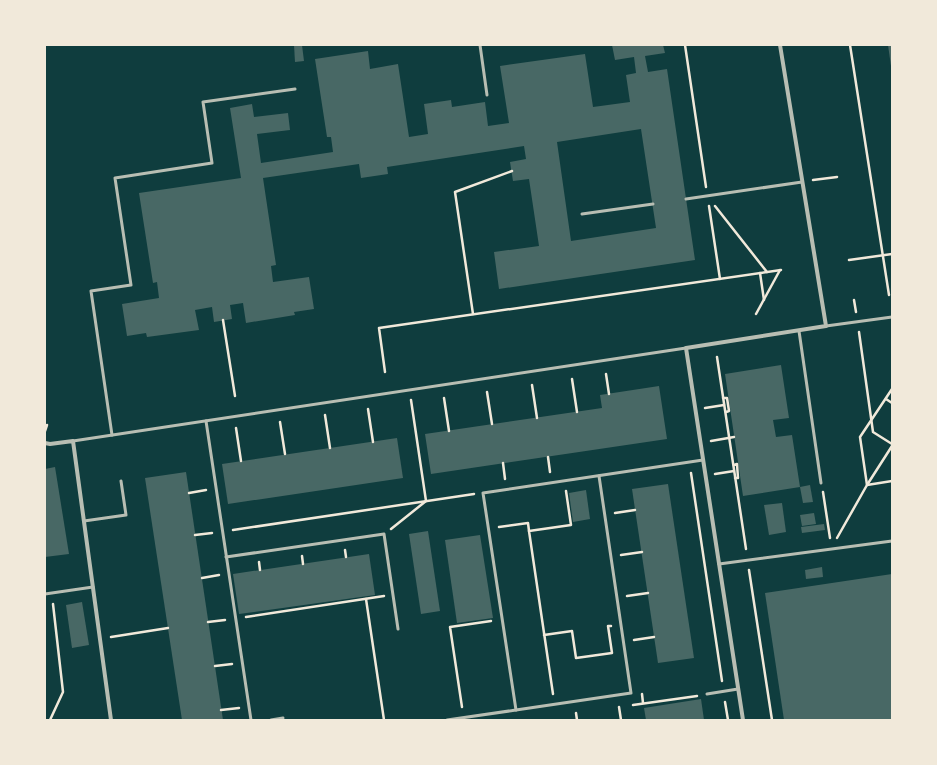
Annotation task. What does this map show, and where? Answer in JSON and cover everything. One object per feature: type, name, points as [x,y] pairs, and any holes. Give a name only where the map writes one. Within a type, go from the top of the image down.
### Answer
[{"type":"street","points":[[743,720],[686,348],[826,326],[780,45]]},
{"type":"street","points":[[45,443],[50,444],[73,441],[111,720]]},
{"type":"lane","points":[[480,45],[487,95]]},
{"type":"lane","points":[[112,435],[91,290],[131,285],[115,178],[212,163],[203,102],[295,89]]},
{"type":"lane","points":[[686,199],[802,182]]},
{"type":"lane","points":[[582,214],[653,204]]},
{"type":"lane","points":[[826,326],[892,317]]},
{"type":"lane","points":[[799,331],[821,483]]},
{"type":"lane","points":[[73,441],[686,348]]},
{"type":"lane","points":[[206,421],[251,720]]},
{"type":"lane","points":[[516,710],[483,493],[703,460]]},
{"type":"lane","points":[[446,720],[631,693],[598,476]]},
{"type":"lane","points":[[84,521],[126,515],[121,481]]},
{"type":"lane","points":[[226,557],[384,534],[398,629]]},
{"type":"lane","points":[[719,564],[892,541]]},
{"type":"lane","points":[[45,594],[93,587]]},
{"type":"lane","points":[[708,694],[738,689]]},
{"type":"lane","points":[[271,720],[283,718]]},
{"type":"path","points":[[685,45],[720,279]]},
{"type":"path","points":[[850,45],[889,295]]},
{"type":"path","points":[[472,314],[455,192],[512,171]]},
{"type":"path","points":[[802,182],[837,177]]},
{"type":"path","points":[[707,196],[767,272]]},
{"type":"path","points":[[849,260],[892,254]]},
{"type":"path","points":[[385,372],[379,328],[781,270],[756,314]]},
{"type":"path","points":[[760,273],[764,300]]},
{"type":"path","points":[[831,549],[867,484],[892,445],[873,432],[854,300]]},
{"type":"path","points":[[223,320],[235,396]]},
{"type":"path","points":[[717,357],[724,398],[727,404],[726,412],[734,465],[737,471],[736,478],[772,720]]},
{"type":"path","points":[[606,374],[609,394]]},
{"type":"path","points":[[572,379],[577,412]]},
{"type":"path","points":[[532,385],[537,418]]},
{"type":"path","points":[[867,484],[860,437],[892,389]]},
{"type":"path","points":[[410,390],[426,501]]},
{"type":"path","points":[[487,392],[492,424]]},
{"type":"path","points":[[444,398],[449,431]]},
{"type":"path","points":[[886,399],[892,403]]},
{"type":"path","points":[[696,409],[727,404]]},
{"type":"path","points":[[368,409],[373,442]]},
{"type":"path","points":[[325,415],[330,448]]},
{"type":"path","points":[[280,422],[285,454]]},
{"type":"path","points":[[45,431],[47,425]]},
{"type":"path","points":[[236,428],[241,461]]},
{"type":"path","points":[[701,442],[734,437]]},
{"type":"path","points":[[548,457],[552,482]]},
{"type":"path","points":[[689,462],[728,720]]},
{"type":"path","points":[[503,463],[507,489]]},
{"type":"path","points":[[706,476],[737,471]]},
{"type":"path","points":[[529,531],[571,525],[564,481]]},
{"type":"path","points":[[867,484],[892,481]]},
{"type":"path","points":[[821,483],[831,549]]},
{"type":"path","points":[[189,493],[209,490]]},
{"type":"path","points":[[195,535],[483,493]]},
{"type":"path","points":[[384,534],[426,501]]},
{"type":"path","points":[[615,513],[635,510]]},
{"type":"path","points":[[488,528],[528,523],[555,704]]},
{"type":"path","points":[[621,555],[642,552]]},
{"type":"path","points":[[202,578],[222,575]]},
{"type":"path","points":[[50,720],[63,692],[52,593]]},
{"type":"path","points":[[627,596],[648,593]]},
{"type":"path","points":[[208,622],[393,594]]},
{"type":"path","points":[[366,598],[384,720]]},
{"type":"path","points":[[463,718],[450,627],[502,620]]},
{"type":"path","points":[[544,636],[572,631],[576,658],[612,653],[608,626],[621,624]]},
{"type":"path","points":[[100,638],[168,628]]},
{"type":"path","points":[[634,640],[654,637]]},
{"type":"path","points":[[215,666],[235,663]]},
{"type":"path","points":[[643,703],[708,694]]},
{"type":"path","points":[[221,710],[241,707]]},
{"type":"path","points":[[619,707],[621,720]]},
{"type":"path","points":[[576,713],[577,720]]},
{"type":"building","points":[[294,45],[302,45],[304,61],[295,62]]},
{"type":"building","points":[[612,45],[663,45],[665,53],[645,56],[648,72],[667,69],[695,260],[499,289],[494,252],[539,246],[529,179],[513,181],[510,162],[526,159],[524,146],[387,167],[388,174],[361,178],[359,164],[263,178],[276,265],[271,266],[273,282],[309,277],[314,309],[294,312],[295,315],[246,323],[243,303],[230,305],[232,319],[214,322],[212,307],[195,310],[199,330],[147,337],[146,333],[127,336],[122,304],[159,298],[157,282],[153,283],[139,193],[241,178],[230,108],[252,104],[254,117],[288,113],[290,130],[257,134],[261,163],[333,152],[331,137],[327,137],[315,59],[368,51],[370,69],[398,64],[409,137],[428,134],[424,104],[451,100],[452,107],[485,102],[488,126],[509,123],[500,66],[585,54],[593,107],[630,102],[626,75],[636,73],[634,57],[615,60]],"holes":[[[641,129],[656,228],[571,241],[557,142]]]},
{"type":"building","points":[[888,45],[892,45],[892,66],[891,66]]},
{"type":"building","points":[[781,365],[789,418],[773,420],[776,437],[792,435],[800,487],[743,496],[725,374]]},
{"type":"building","points":[[659,386],[667,439],[431,474],[425,434],[602,408],[600,395]]},
{"type":"building","points":[[397,438],[403,478],[228,504],[222,464]]},
{"type":"building","points":[[55,467],[69,554],[45,557],[45,469]]},
{"type":"building","points":[[186,472],[223,720],[182,720],[145,478]]},
{"type":"building","points":[[668,484],[694,658],[658,663],[632,489]]},
{"type":"building","points":[[810,485],[813,502],[803,503],[800,487]]},
{"type":"building","points":[[586,490],[590,519],[573,522],[569,493]]},
{"type":"building","points":[[782,503],[786,532],[769,535],[764,505]]},
{"type":"building","points":[[814,513],[816,524],[802,526],[800,515]]},
{"type":"building","points":[[824,524],[825,530],[802,533],[801,527]]},
{"type":"building","points":[[428,531],[440,611],[421,614],[409,534]]},
{"type":"building","points":[[480,535],[493,618],[457,623],[445,540]]},
{"type":"building","points":[[369,554],[375,595],[239,614],[233,574]]},
{"type":"building","points":[[822,567],[823,577],[806,579],[805,570]]},
{"type":"building","points":[[892,574],[892,720],[784,720],[765,593]]},
{"type":"building","points":[[82,602],[89,645],[72,648],[66,605]]},
{"type":"building","points":[[701,699],[704,720],[646,720],[644,708]]}]
